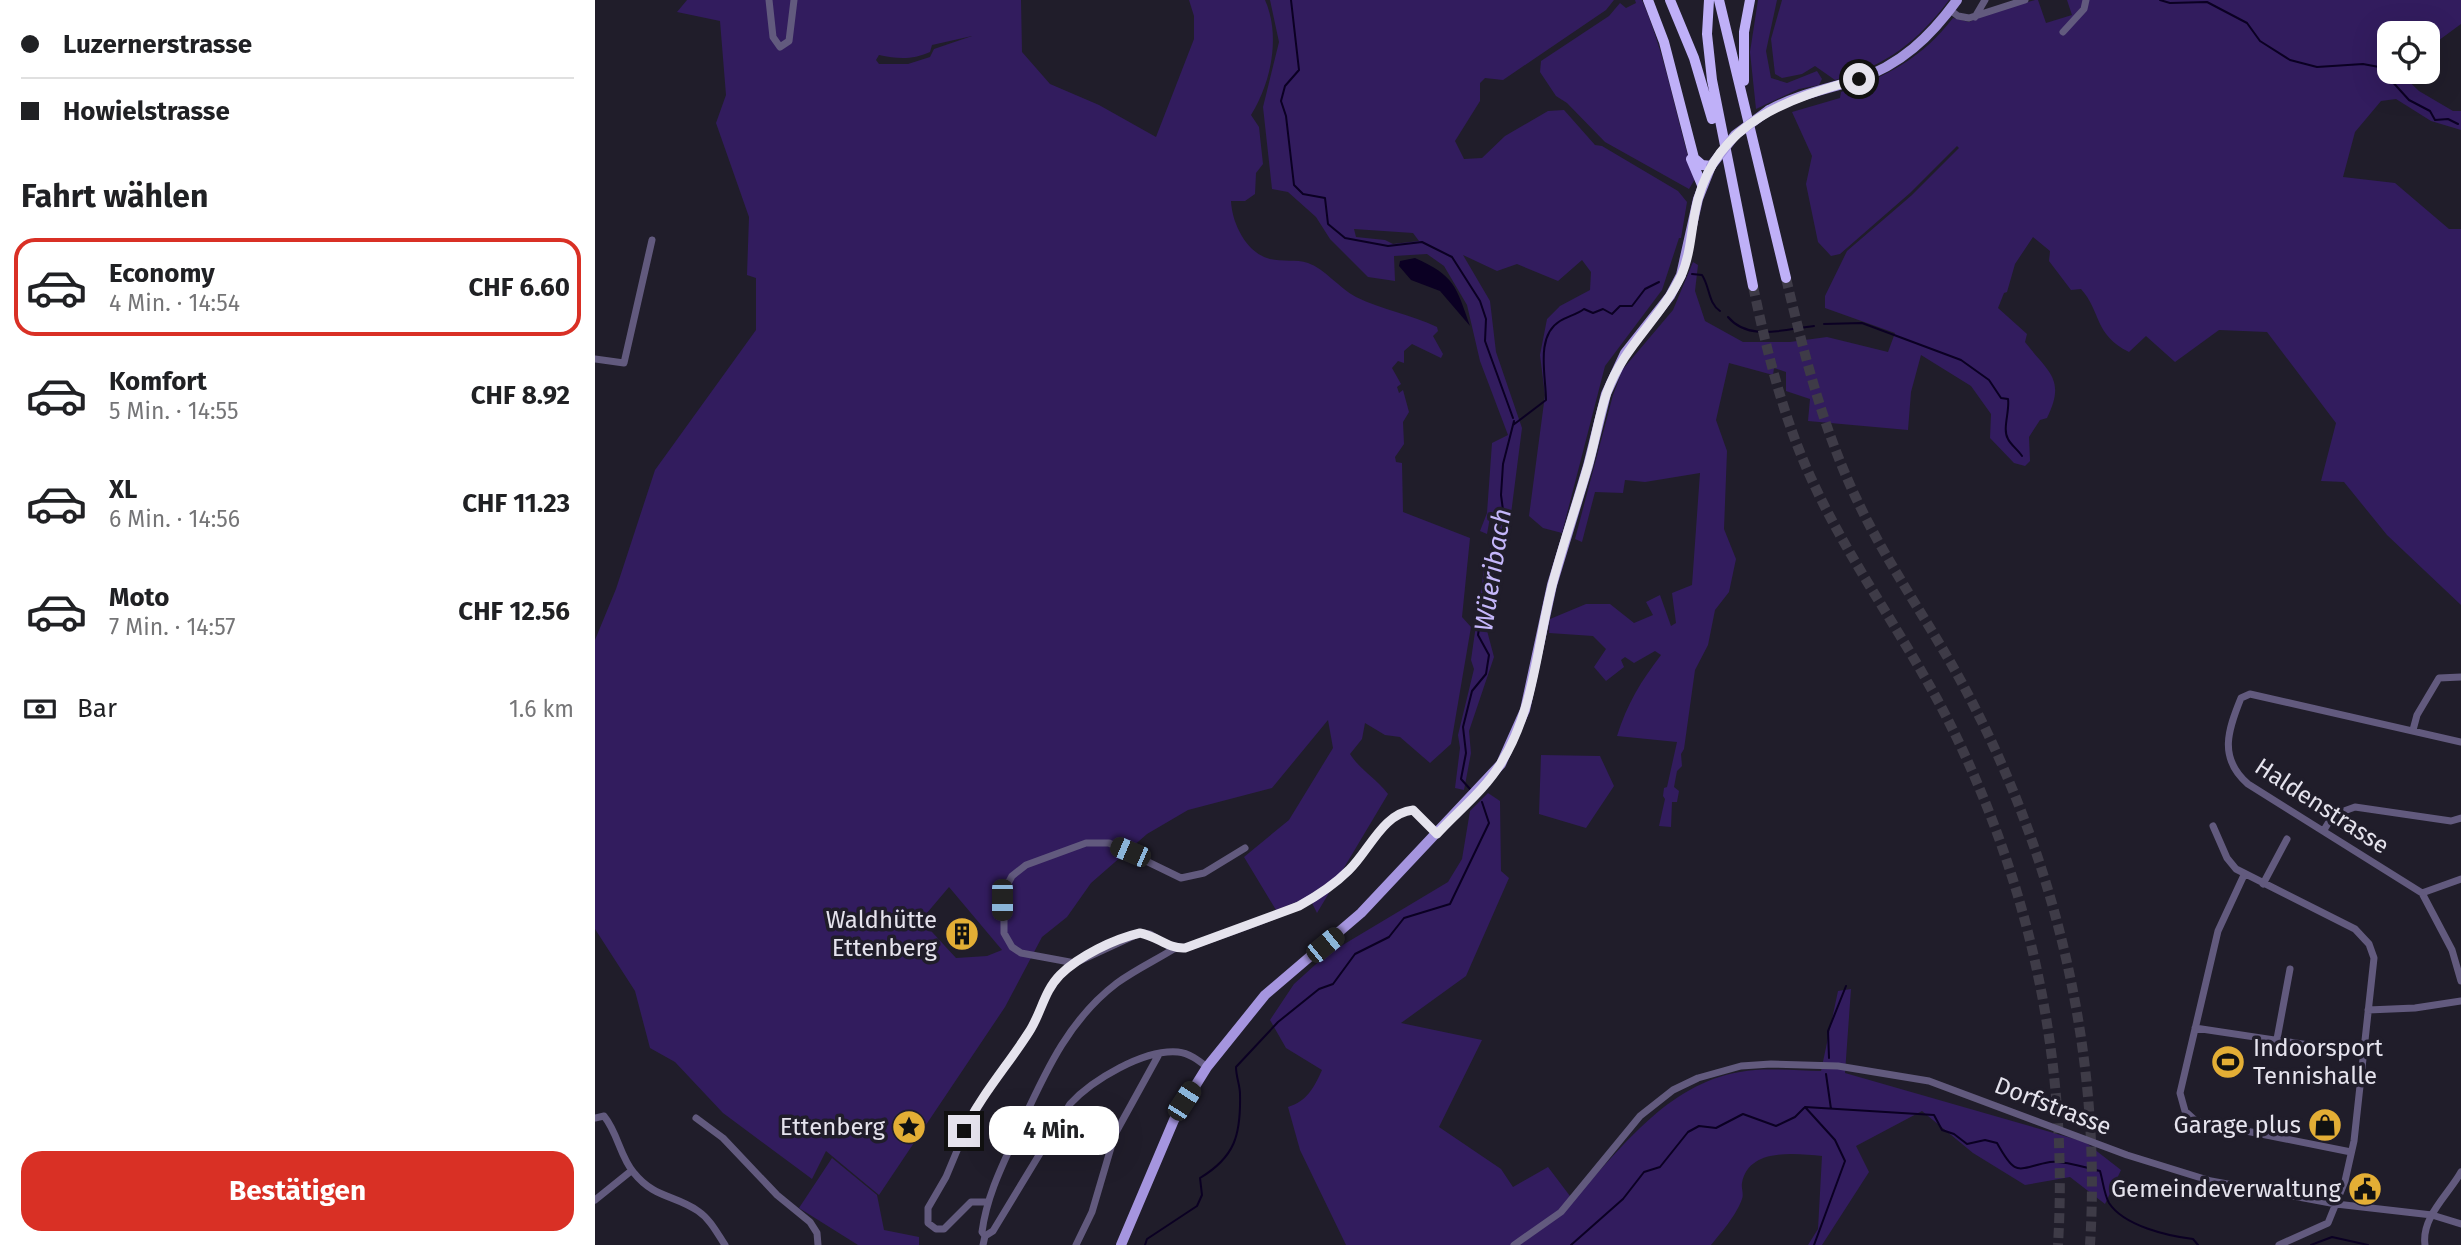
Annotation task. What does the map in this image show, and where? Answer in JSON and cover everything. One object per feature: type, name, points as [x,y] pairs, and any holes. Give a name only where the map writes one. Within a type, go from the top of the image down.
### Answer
[{"type":"highway","points":[[1670,0],[1700,77],[1736,206]]},
{"type":"highway","points":[[1709,0],[1707,22],[1712,80],[1753,286]]},
{"type":"highway","points":[[1719,0],[1786,278]]},
{"type":"highway","points":[[1748,115],[1743,61],[1750,0]]},
{"type":"highway","points":[[1650,4],[1670,64],[1689,142],[1697,163],[1711,166]]},
{"type":"highway","points":[[1689,142],[1690,157],[1702,185]]},
{"type":"main road","points":[[1121,1245],[1174,1120],[1206,1067],[1265,995],[1361,913],[1501,764],[1517,734],[1525,710],[1552,585],[1588,466],[1606,394],[1625,353],[1670,296],[1681,275],[1702,185],[1711,166],[1735,135],[1769,110],[1798,97],[1859,79],[1896,62],[1932,32],[1957,0]]},
{"type":"street","points":[[769,0],[773,37],[775,45],[780,47],[789,41],[794,0]]},
{"type":"street","points":[[1975,17],[1985,0]]},
{"type":"street","points":[[1950,10],[1964,19],[2025,0]]},
{"type":"street","points":[[2063,32],[2084,9],[2086,0]]},
{"type":"street","points":[[595,359],[624,363],[652,240]]},
{"type":"street","points":[[2413,730],[2417,715],[2439,678],[2461,677]]},
{"type":"street","name":"Haldenstrasse","points":[[2423,893],[2248,785],[2233,768],[2227,749],[2227,736],[2241,698],[2255,695],[2461,743]]},
{"type":"street","points":[[2324,830],[2333,815],[2355,807],[2451,821],[2461,818]]},
{"type":"street","points":[[985,1236],[982,1232],[987,1202],[1046,1070],[1068,1033],[1116,984],[1145,965],[1166,956],[1173,949],[1192,946],[1316,897],[1348,872],[1387,824],[1404,811],[1413,810],[1437,834]]},
{"type":"street","points":[[2213,826],[2227,858],[2244,875],[2331,916],[2364,937],[2375,964],[2345,1181],[2328,1223],[2279,1245]]},
{"type":"street","points":[[2263,884],[2287,839]]},
{"type":"street","points":[[1075,963],[1021,953],[1007,941],[1002,922],[1004,891],[1012,876],[1025,865],[1086,843],[1099,842],[1130,852],[1181,878],[1204,873],[1245,848]]},
{"type":"street","points":[[2244,875],[2218,931],[2180,1093],[2182,1105],[2192,1119],[2351,1152]]},
{"type":"street","points":[[2461,879],[2423,893],[2452,950],[2461,981]]},
{"type":"street","points":[[987,1202],[971,1202],[944,1229],[936,1229],[928,1223],[928,1208],[946,1177],[974,1110],[1031,1030],[1046,995],[1059,976],[1075,963],[1140,933],[1150,934],[1173,949]]},
{"type":"street","points":[[2277,1039],[2290,969]]},
{"type":"street","points":[[2368,1010],[2415,1008],[2461,1001]]},
{"type":"street","points":[[2195,1028],[2362,1053]]},
{"type":"street","points":[[982,1245],[985,1236],[993,1231],[1070,1104],[1083,1091],[1117,1070],[1175,1052],[1185,1054],[1206,1067]]},
{"type":"street","points":[[1076,1245],[1092,1212],[1115,1134],[1158,1056]]},
{"type":"street","name":"Dorfstrasse","points":[[1514,1245],[1560,1212],[1640,1116],[1673,1090],[1698,1078],[1741,1066],[1771,1064],[1865,1069],[1929,1081],[2168,1169],[2211,1181],[2336,1203],[2432,1215],[2461,1224]]},
{"type":"street","points":[[595,1118],[604,1116],[611,1125],[631,1171],[653,1192],[700,1212],[725,1245]]},
{"type":"street","points":[[696,1118],[723,1138],[777,1195],[810,1222],[817,1233],[817,1245]]},
{"type":"street","points":[[595,1200],[631,1171]]},
{"type":"street","points":[[2425,1245],[2425,1234],[2432,1215],[2461,1172]]},
{"type":"shaded area","points":[[687,0],[1021,0],[1022,52],[1050,84],[1099,105],[1156,137],[1194,39],[1194,16],[1189,0],[1265,0],[1270,14],[1273,44],[1264,89],[1251,115],[1259,127],[1263,164],[1256,173],[1255,194],[1245,201],[1231,201],[1237,227],[1247,244],[1261,256],[1308,263],[1356,297],[1437,327],[1438,331],[1433,336],[1443,354],[1441,358],[1412,344],[1404,351],[1404,363],[1398,361],[1392,368],[1401,384],[1397,387],[1399,393],[1403,390],[1409,412],[1403,422],[1404,444],[1395,457],[1396,462],[1402,463],[1403,512],[1470,538],[1462,617],[1471,627],[1451,744],[1430,763],[1400,737],[1385,735],[1365,723],[1362,739],[1350,754],[1388,794],[1317,913],[1309,897],[1276,910],[1244,857],[1289,820],[1333,748],[1328,720],[1272,788],[1188,810],[1147,834],[1091,883],[1067,917],[1042,937],[1005,1007],[879,1195],[826,1151],[812,1179],[723,1113],[675,1062],[650,1048],[635,991],[595,929],[595,640],[616,589],[655,470],[756,330],[756,278],[747,275],[749,217],[716,123],[726,95],[720,21],[677,12]],"holes":[[[972,36],[934,49],[930,57],[908,64],[879,64],[876,60],[879,55],[911,58],[930,52],[932,45]],[[949,887],[1002,950],[987,956],[956,958],[921,920]]]},
{"type":"shaded area","points":[[1270,0],[1614,0],[1606,10],[1503,80],[1485,78],[1480,83],[1480,101],[1455,141],[1464,159],[1482,158],[1505,136],[1548,111],[1564,110],[1595,145],[1602,146],[1678,191],[1687,202],[1681,238],[1662,290],[1605,366],[1562,533],[1543,528],[1529,516],[1545,395],[1540,355],[1547,319],[1560,306],[1590,290],[1591,272],[1582,260],[1558,281],[1517,264],[1497,271],[1463,255],[1490,301],[1496,352],[1522,428],[1511,514],[1493,578],[1485,623],[1494,657],[1469,731],[1471,753],[1464,790],[1455,788],[1460,748],[1458,735],[1474,669],[1471,660],[1484,569],[1500,516],[1490,517],[1487,534],[1480,531],[1487,513],[1492,443],[1508,435],[1480,361],[1467,305],[1444,266],[1427,254],[1394,256],[1395,281],[1368,277],[1330,239],[1316,217],[1288,192],[1272,189],[1263,107],[1279,42]],"holes":[[[1354,229],[1413,233],[1419,241],[1393,244],[1385,240],[1356,237]]]},
{"type":"shaded area","points":[[1635,0],[1642,0],[1665,67],[1695,179],[1689,189],[1605,142],[1567,103],[1556,96],[1540,72],[1541,61],[1609,16],[1620,3],[1626,8],[1636,3]]},
{"type":"shaded area","points":[[1758,0],[1777,0],[1766,51],[1771,78],[1787,83],[1817,71],[1822,79],[1819,85],[1799,89],[1756,109],[1750,52]]},
{"type":"shaded area","points":[[1782,0],[1949,0],[1913,40],[1899,50],[1870,67],[1835,80],[1815,66],[1802,74],[1782,78],[1775,74],[1771,39]]},
{"type":"shaded area","points":[[2035,0],[2038,0],[2046,23],[2072,15],[2067,0],[2461,0],[2461,24],[2440,39],[2440,21],[2377,21],[2377,84],[2412,84],[2453,111],[2461,111],[2461,130],[2431,121],[2396,99],[2381,101],[2355,132],[2343,177],[2395,183],[2449,229],[2461,229],[2461,605],[2387,535],[2344,482],[2321,481],[2336,423],[2267,332],[2219,330],[2175,362],[2146,336],[2129,352],[2110,338],[2081,289],[2071,290],[2049,261],[2050,251],[2033,237],[2015,264],[2007,292],[2004,293],[1998,308],[2027,334],[2025,342],[2048,369],[2055,385],[2055,394],[2047,418],[2040,420],[2029,437],[2030,461],[2025,466],[2014,463],[1990,438],[1991,414],[1971,386],[1921,355],[1911,392],[1908,430],[1808,421],[1810,399],[1786,391],[1786,372],[1774,368],[1773,375],[1729,363],[1716,420],[1727,451],[1724,529],[1736,559],[1729,592],[1715,610],[1708,645],[1695,670],[1684,749],[1681,754],[1682,766],[1677,771],[1674,787],[1679,791],[1677,802],[1672,802],[1671,827],[1659,826],[1665,799],[1664,788],[1667,787],[1677,742],[1617,736],[1635,693],[1661,655],[1655,651],[1634,663],[1625,657],[1621,660],[1624,667],[1606,681],[1594,667],[1606,649],[1593,636],[1549,633],[1550,619],[1586,604],[1610,604],[1634,623],[1653,615],[1646,602],[1660,595],[1671,626],[1676,623],[1672,593],[1692,585],[1700,473],[1645,482],[1625,480],[1623,493],[1595,492],[1582,542],[1575,539],[1613,395],[1623,369],[1673,310],[1693,262],[1698,265],[1695,291],[1705,321],[1743,342],[1790,342],[1827,337],[1888,352],[1895,333],[1825,308],[1825,296],[1847,251],[1912,195],[1959,148],[1957,146],[1910,193],[1840,254],[1831,256],[1818,242],[1806,184],[1812,156],[1792,112],[1840,98],[1841,92],[1874,80],[1903,64],[1929,44],[1953,18],[1969,22]]},
{"type":"shaded area","points":[[1415,258],[1439,271],[1452,284],[1470,326],[1440,291],[1411,280],[1399,266],[1400,261]]},
{"type":"shaded area","points":[[1541,755],[1600,756],[1614,786],[1586,828],[1539,814]]},
{"type":"shaded area","points":[[1488,793],[1500,801],[1501,871],[1509,878],[1466,976],[1401,1023],[1482,1040],[1439,1127],[1501,1169],[1513,1187],[1548,1167],[1573,1200],[1647,1121],[1690,1090],[1714,1079],[1740,1072],[1770,1069],[1821,1071],[1838,991],[1851,989],[1845,1073],[2085,1142],[2121,1170],[2105,1204],[2070,1177],[2025,1185],[1973,1153],[1922,1111],[1856,1146],[1869,1172],[1822,1245],[1808,1245],[1818,1229],[1822,1156],[1787,1154],[1764,1158],[1746,1171],[1740,1205],[1711,1245],[1346,1245],[1300,1150],[1288,1107],[1309,1093],[1322,1070],[1286,1048],[1270,1020],[1294,984],[1326,955],[1448,882],[1462,859],[1470,811]]},
{"type":"shaded area","points":[[832,1158],[877,1195],[884,1230],[919,1237],[919,1245],[858,1245],[799,1208]]},
{"type":"waterway","name":"Wüeribach","points":[[1291,0],[1299,70],[1285,86],[1281,101],[1286,116],[1294,185],[1303,194],[1325,198],[1328,224],[1345,238],[1388,246],[1422,242],[1452,257],[1480,301],[1486,319],[1485,341],[1513,418]]},
{"type":"waterway","points":[[2160,0],[2170,3],[2207,2],[2247,23],[2260,41],[2290,60],[2317,67],[2363,64],[2379,67],[2409,100],[2430,111],[2435,120],[2448,119],[2458,124]]},
{"type":"waterway","points":[[1692,274],[1702,275],[1713,304],[1720,311]]},
{"type":"waterway","points":[[1513,425],[1546,400],[1544,357],[1547,336],[1552,328],[1584,309],[1593,313],[1603,309],[1612,314],[1620,306],[1632,306],[1645,289],[1659,282]]},
{"type":"waterway","points":[[1728,317],[1737,325],[1757,332],[1814,326]]},
{"type":"waterway","points":[[1824,324],[1862,323],[1961,360],[1989,380],[2001,398],[2008,399],[2006,435],[2022,456]]},
{"type":"waterway","name":"Wüeribach","points":[[1470,789],[1461,779],[1466,753],[1463,727],[1472,691],[1486,674],[1489,655],[1478,635],[1489,558],[1505,525],[1501,495],[1503,464],[1514,421]]},
{"type":"waterway","name":"Wüeribach","points":[[1145,1245],[1147,1239],[1197,1206],[1202,1195],[1200,1178],[1228,1153],[1239,1121],[1240,1091],[1236,1067],[1278,1022],[1319,989],[1333,984],[1355,954],[1389,937],[1404,918],[1450,904],[1489,823],[1482,802]]},
{"type":"waterway","points":[[1829,1058],[1828,1031],[1846,986]]},
{"type":"waterway","points":[[1826,1074],[1831,1109]]},
{"type":"waterway","points":[[1805,1107],[1835,1140],[1845,1161],[1814,1245]]},
{"type":"waterway","points":[[1571,1245],[1623,1199],[1644,1172],[1660,1167],[1688,1132],[1699,1126],[1716,1128],[1743,1114],[1776,1126],[1795,1117],[1805,1107],[1934,1115],[1942,1130],[1954,1134],[1967,1144],[1985,1140],[1997,1143],[2009,1162],[2019,1168],[2056,1162],[2100,1171],[2109,1203],[2125,1218],[2159,1232],[2193,1239],[2198,1245]]},
{"type":"waterway","points":[[2311,1245],[2332,1237],[2368,1245]]},
{"type":"tunnel","points":[[1786,278],[1815,391],[1845,473],[1870,526],[1972,702],[2002,765],[2050,898],[2068,966],[2081,1035],[2089,1105],[2092,1175],[2090,1245]]},
{"type":"tunnel","points":[[1753,286],[1777,384],[1792,432],[1811,478],[1842,539],[1947,718],[1976,780],[2001,844],[2038,974],[2050,1041],[2060,1176],[2058,1245]]},
{"type":"place","name":"Waldhütte Ettenberg","points":[[962,934]]},
{"type":"place","name":"Indoorsport Tennishalle","points":[[2228,1062]]},
{"type":"place","name":"Garage plus","points":[[2325,1125]]},
{"type":"place","name":"Ettenberg","points":[[909,1127]]},
{"type":"place","name":"Gemeindeverwaltung","points":[[2365,1189]]},
{"type":"route","points":[[964,1131],[974,1110],[1031,1030],[1046,995],[1059,976],[1075,963],[1130,935],[1150,934],[1173,949],[1185,948],[1299,906],[1316,897],[1348,872],[1395,815],[1413,810],[1437,834],[1486,783],[1501,764],[1517,734],[1525,710],[1552,585],[1588,466],[1606,394],[1625,353],[1670,296],[1681,275],[1698,199],[1711,166],[1735,135],[1765,112],[1798,97],[1859,79]]}]
